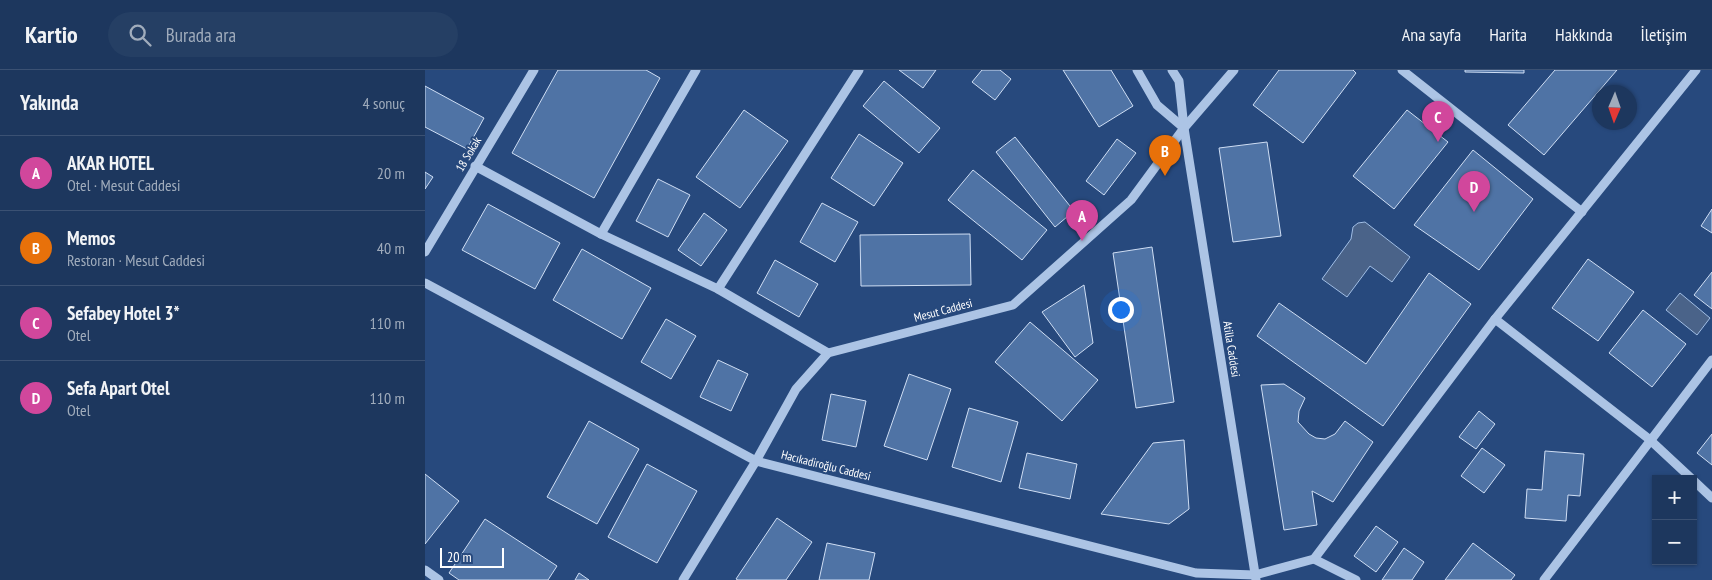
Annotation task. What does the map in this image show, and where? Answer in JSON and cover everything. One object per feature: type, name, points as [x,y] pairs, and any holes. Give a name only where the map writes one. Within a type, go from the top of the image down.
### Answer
[{"type":"street","name":"18 Sokak","points":[[425,252],[534,70]]},
{"type":"street","points":[[601,234],[696,70]]},
{"type":"street","points":[[719,289],[859,70]]},
{"type":"street","points":[[1137,70],[1157,105],[1184,128]]},
{"type":"street","name":"Atilla Caddesi","points":[[1172,70],[1179,81],[1184,128],[1256,578]]},
{"type":"street","name":"Mesut Caddesi","points":[[829,353],[1013,305],[1131,200],[1184,128],[1234,70]]},
{"type":"street","points":[[1402,70],[1582,212]]},
{"type":"street","points":[[1356,580],[1314,559],[1495,319],[1696,70]]},
{"type":"street","points":[[475,166],[601,234],[719,289],[829,353],[796,389],[757,460],[683,580]]},
{"type":"street","name":"Hacıkadiroğlu Caddesi","points":[[425,283],[757,460],[1196,573],[1256,578],[1314,559]]},
{"type":"street","points":[[1495,319],[1649,439],[1687,475]]},
{"type":"street","points":[[1543,580],[1649,439],[1712,360]]},
{"type":"street","points":[[1697,484],[1712,498]]},
{"type":"street","points":[[425,570],[439,580]]},
{"type":"water","points":[[1365,222],[1410,257],[1392,282],[1370,266],[1347,297],[1322,279],[1351,239],[1353,227],[1358,223]]},
{"type":"water","points":[[1680,293],[1710,318],[1697,335],[1666,310]]},
{"type":"building","points":[[558,70],[646,70],[660,78],[594,198],[512,153]]},
{"type":"building","points":[[899,70],[936,70],[923,88]]},
{"type":"building","points":[[982,70],[1000,70],[1011,79],[995,100],[972,82]]},
{"type":"building","points":[[1063,70],[1111,70],[1133,106],[1099,127]]},
{"type":"building","points":[[1279,70],[1353,70],[1356,73],[1303,143],[1253,105]]},
{"type":"building","points":[[1465,70],[1524,70],[1524,73],[1465,72]]},
{"type":"building","points":[[1555,70],[1617,70],[1604,85],[1592,85],[1592,99],[1544,155],[1508,125]]},
{"type":"building","points":[[884,81],[940,128],[919,153],[863,106]]},
{"type":"building","points":[[425,86],[484,118],[467,149],[425,127]]},
{"type":"building","points":[[744,110],[788,141],[740,208],[696,177]]},
{"type":"building","points":[[1407,110],[1448,142],[1394,209],[1353,176]]},
{"type":"building","points":[[859,134],[903,163],[874,206],[831,178]]},
{"type":"building","points":[[1015,137],[1074,211],[1055,227],[996,152]]},
{"type":"building","points":[[1117,139],[1136,153],[1104,195],[1086,181]]},
{"type":"building","points":[[1267,142],[1281,236],[1233,242],[1219,148]]},
{"type":"building","points":[[1473,150],[1533,199],[1479,270],[1414,225]]},
{"type":"building","points":[[973,170],[1047,230],[1022,260],[948,200]]},
{"type":"building","points":[[425,172],[433,177],[425,189]]},
{"type":"building","points":[[658,179],[690,195],[668,237],[636,221]]},
{"type":"building","points":[[822,203],[858,222],[835,262],[800,242]]},
{"type":"building","points":[[488,204],[560,243],[535,289],[462,250]]},
{"type":"building","points":[[1712,209],[1712,233],[1701,226]]},
{"type":"building","points":[[704,213],[727,230],[701,266],[678,250]]},
{"type":"building","points":[[970,234],[971,285],[861,286],[860,235]]},
{"type":"building","points":[[1152,247],[1174,402],[1136,408],[1113,253]]},
{"type":"building","points":[[582,249],[651,288],[622,339],[553,300]]},
{"type":"building","points":[[1588,259],[1634,292],[1598,341],[1552,308]]},
{"type":"building","points":[[775,260],[818,284],[799,317],[757,293]]},
{"type":"building","points":[[1712,272],[1712,309],[1694,295]]},
{"type":"building","points":[[1429,273],[1471,304],[1383,426],[1257,336],[1279,303],[1366,364]]},
{"type":"building","points":[[1084,285],[1093,343],[1075,357],[1042,312]]},
{"type":"building","points":[[1643,310],[1686,344],[1652,387],[1609,353]]},
{"type":"building","points":[[666,319],[696,336],[671,379],[641,362]]},
{"type":"building","points":[[1030,322],[1098,380],[1062,421],[995,362]]},
{"type":"building","points":[[718,360],[748,374],[731,411],[700,397]]},
{"type":"building","points":[[909,374],[951,389],[927,460],[884,446]]},
{"type":"building","points":[[1284,384],[1305,398],[1299,411],[1298,422],[1309,434],[1316,438],[1325,439],[1335,434],[1345,421],[1373,442],[1333,502],[1312,491],[1317,525],[1284,530],[1261,385]]},
{"type":"building","points":[[831,394],[866,401],[856,447],[822,440]]},
{"type":"building","points":[[969,408],[1018,422],[1001,482],[952,467]]},
{"type":"building","points":[[1479,411],[1495,424],[1476,449],[1459,437]]},
{"type":"building","points":[[589,421],[639,449],[597,524],[547,497]]},
{"type":"building","points":[[1712,434],[1712,465],[1697,453]]},
{"type":"building","points":[[1184,440],[1189,509],[1169,524],[1101,514],[1153,443]]},
{"type":"building","points":[[1482,448],[1505,465],[1484,493],[1461,476]]},
{"type":"building","points":[[1545,451],[1584,454],[1580,496],[1568,495],[1566,521],[1525,518],[1527,489],[1542,490]]},
{"type":"building","points":[[1027,453],[1077,464],[1070,499],[1019,488]]},
{"type":"building","points":[[647,464],[697,491],[657,563],[608,537]]},
{"type":"building","points":[[425,474],[459,501],[425,544]]},
{"type":"building","points":[[777,518],[812,542],[786,580],[736,579]]},
{"type":"building","points":[[485,519],[557,566],[548,580],[459,580],[449,573]]},
{"type":"building","points":[[1376,526],[1398,542],[1376,572],[1354,556]]},
{"type":"building","points":[[827,543],[875,553],[869,580],[819,580]]},
{"type":"building","points":[[1473,543],[1515,575],[1511,580],[1445,580]]},
{"type":"building","points":[[1404,548],[1424,562],[1412,580],[1382,580]]},
{"type":"building","points":[[579,573],[589,580],[575,580]]},
{"type":"place","name":"Sefabey Hotel 3*","points":[[1438,142]]},
{"type":"place","name":"Memos","points":[[1165,176]]},
{"type":"place","name":"Sefa Apart Otel","points":[[1474,212]]},
{"type":"place","name":"AKAR HOTEL","points":[[1082,241]]}]
